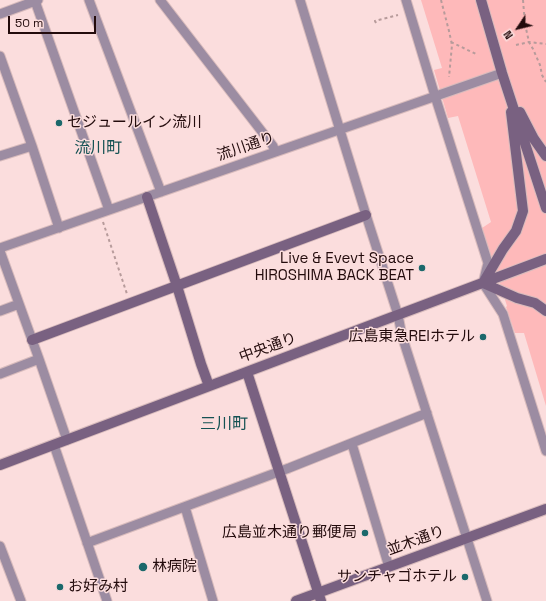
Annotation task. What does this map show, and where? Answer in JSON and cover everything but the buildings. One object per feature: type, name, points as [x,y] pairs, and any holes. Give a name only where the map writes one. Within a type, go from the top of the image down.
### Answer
[{"type":"street","points":[[0,14],[37,0],[109,210]]},
{"type":"street","points":[[89,0],[161,192]]},
{"type":"street","points":[[160,0],[273,146],[275,152]]},
{"type":"street","points":[[300,0],[339,130],[398,316],[402,336],[487,601]]},
{"type":"street","points":[[406,0],[488,263],[483,283],[503,314],[546,451]]},
{"type":"street","points":[[481,0],[502,73],[546,208]]},
{"type":"street","points":[[0,56],[59,228]]},
{"type":"street","name":"流川通り","points":[[0,249],[502,73]]},
{"type":"street","points":[[483,283],[516,231],[523,211],[508,89]]},
{"type":"street","points":[[508,89],[534,139],[546,156]]},
{"type":"street","points":[[0,156],[32,146]]},
{"type":"street","points":[[147,197],[209,386]]},
{"type":"street","points":[[32,340],[366,215]]},
{"type":"street","points":[[0,249],[67,440]]},
{"type":"street","name":"中央通り","points":[[0,465],[546,259]]},
{"type":"street","points":[[483,283],[535,304],[546,311]]},
{"type":"street","points":[[0,311],[19,304]]},
{"type":"street","points":[[0,374],[39,359]]},
{"type":"street","points":[[247,372],[319,597]]},
{"type":"street","points":[[87,543],[279,472],[427,413]]},
{"type":"street","points":[[352,444],[389,566]]},
{"type":"street","points":[[54,445],[107,601]]},
{"type":"street","points":[[185,507],[213,601]]},
{"type":"street","name":"並木通り","points":[[296,601],[319,597],[389,566],[546,509]]},
{"type":"street","points":[[0,546],[3,566],[21,601]]},
{"type":"path","points":[[441,0],[450,31],[452,45],[449,77]]},
{"type":"path","points":[[523,0],[525,24],[529,42],[546,82]]},
{"type":"path","points":[[376,23],[375,21],[398,15]]},
{"type":"path","points":[[451,42],[476,54]]},
{"type":"path","points":[[516,45],[529,42],[546,44]]},
{"type":"path","points":[[102,219],[131,304]]},
{"type":"shaded area","points":[[421,0],[546,0],[546,406],[524,333],[515,333],[506,307],[507,306],[482,228],[491,222],[458,116],[448,118],[434,70],[442,68]]},
{"type":"place","name":"セジュールイン流川","points":[[59,123]]},
{"type":"place","name":"Live & Evevt Space HIROSHIMA BACK BEAT","points":[[422,268]]},
{"type":"place","name":"広島東急REIホテル","points":[[483,337]]},
{"type":"place","name":"広島並木通り郵便局","points":[[365,533]]},
{"type":"place","name":"林病院","points":[[143,567]]},
{"type":"place","name":"サンチャゴホテル","points":[[465,577]]},
{"type":"place","name":"お好み村","points":[[60,587]]},
{"type":"district","name":"流川町","points":[[98,149]]},
{"type":"district","name":"三川町","points":[[224,425]]}]
